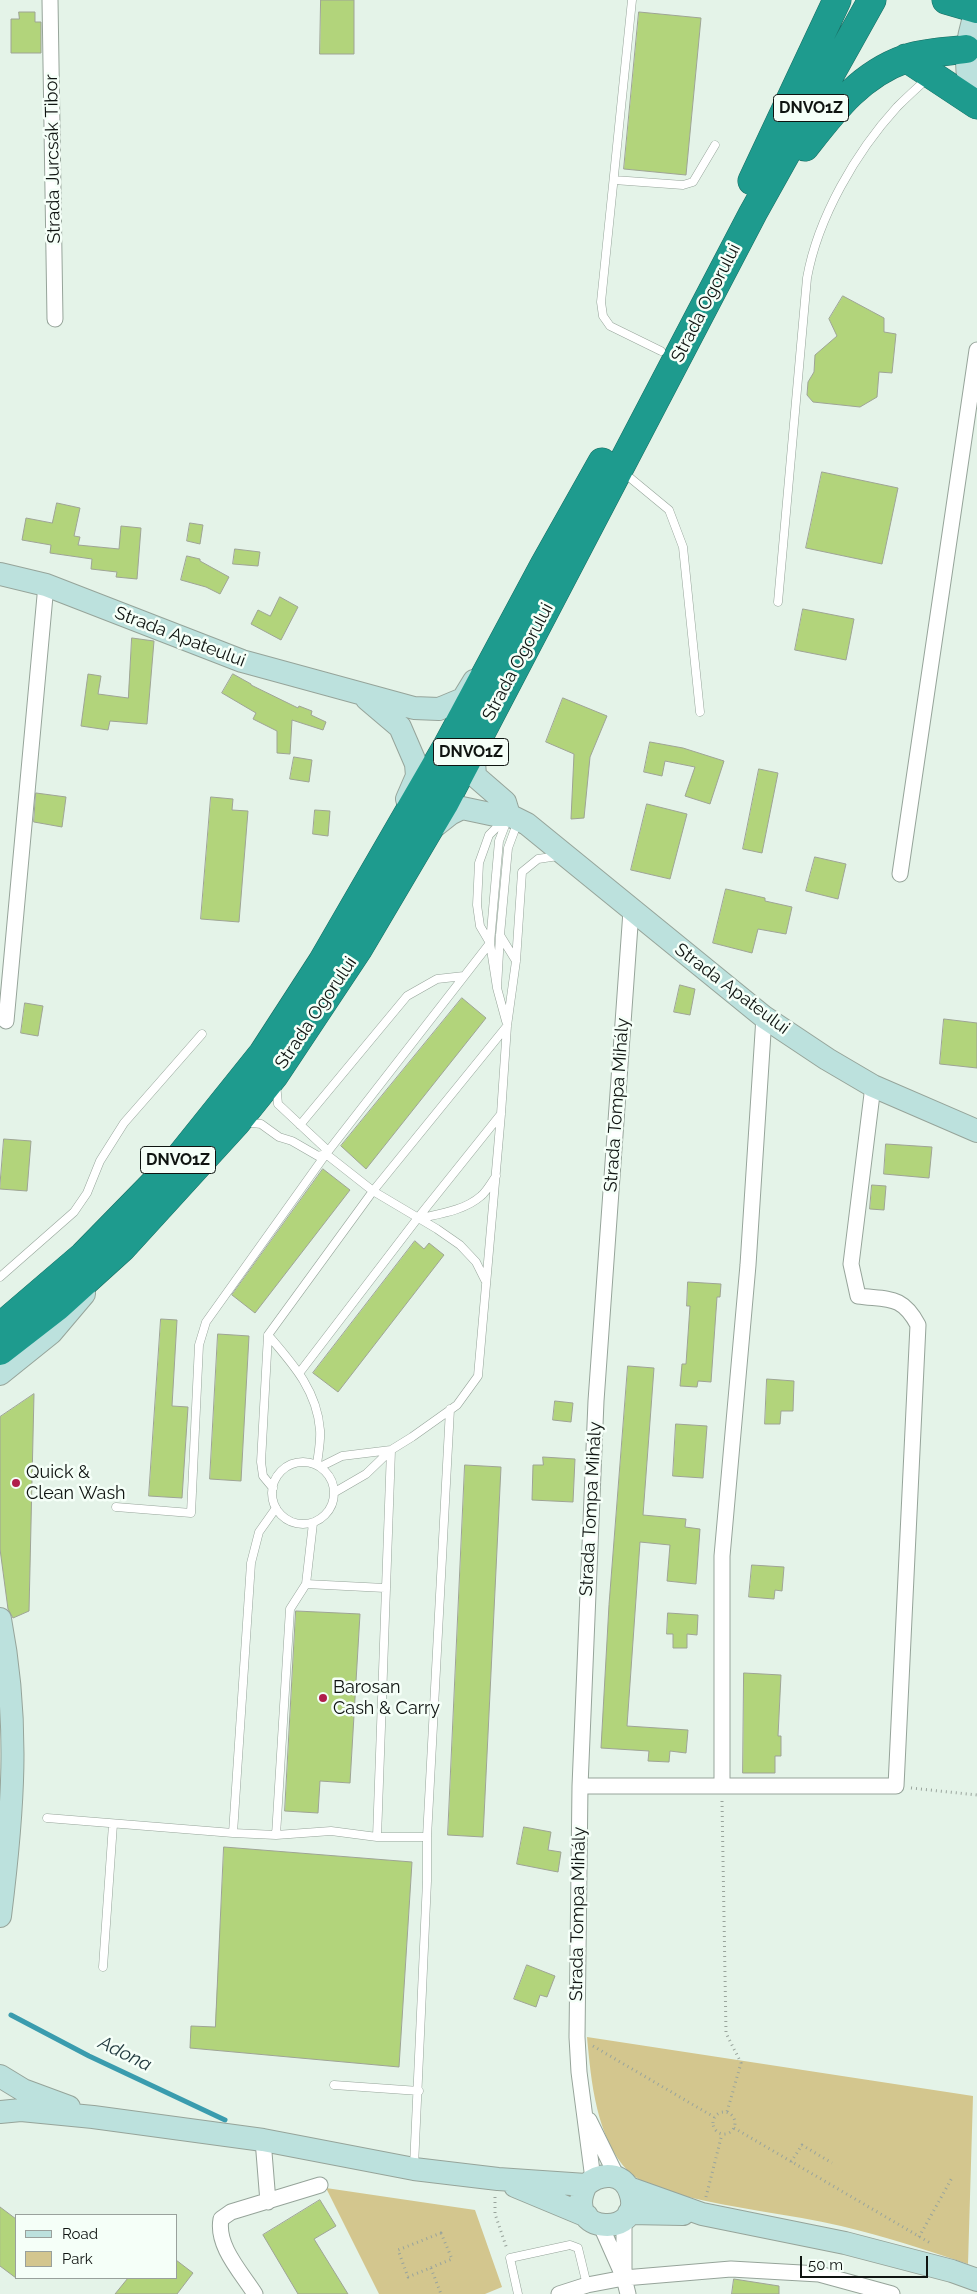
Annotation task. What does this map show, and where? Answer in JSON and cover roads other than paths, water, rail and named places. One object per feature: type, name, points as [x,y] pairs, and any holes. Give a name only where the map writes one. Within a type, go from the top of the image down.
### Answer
[{"type":"highway","points":[[746,210],[837,0]]},
{"type":"highway","name":"Strada Ogorului","points":[[0,1351],[58,1306],[99,1270],[139,1231],[238,1122],[274,1076],[359,948],[429,831],[619,470],[746,210],[854,0]]},
{"type":"highway","name":"Strada Ogorului","points":[[0,1327],[83,1256],[184,1152],[263,1053],[322,962],[447,746],[544,565],[587,491],[660,351],[872,0]]},
{"type":"highway","points":[[946,0],[977,9]]},
{"type":"highway","points":[[746,210],[842,100],[872,74],[906,58],[966,49]]},
{"type":"highway","points":[[906,58],[977,105]]},
{"type":"street","name":"Strada Jurcsák Tibor","points":[[50,0],[56,319]]},
{"type":"street","points":[[977,9],[970,28],[966,49],[966,74],[977,105]]},
{"type":"street","points":[[900,874],[977,350]]},
{"type":"street","name":"Strada Apateului","points":[[0,574],[46,585],[242,662],[362,695],[428,710],[439,709],[463,699],[488,654],[544,565]]},
{"type":"street","points":[[6,1022],[46,585]]},
{"type":"street","name":"Strada Apateului","points":[[362,695],[400,727],[416,764],[417,776],[379,861]]},
{"type":"street","name":"Strada Apateului","points":[[488,720],[474,761],[475,776],[505,802],[514,817]]},
{"type":"street","name":"Strada Apateului","points":[[429,831],[450,814],[462,808],[514,817],[527,824],[631,911],[764,1017],[827,1059],[873,1086],[977,1131]]},
{"type":"street","name":"Strada Tompa Mihály","points":[[590,2182],[577,2037],[580,1786],[596,1401],[631,911]]},
{"type":"street","points":[[722,1786],[722,1556],[748,1265],[764,1017]]},
{"type":"street","points":[[580,1786],[896,1786],[918,1325],[909,1308],[895,1300],[858,1296],[852,1277],[851,1264],[873,1086]]},
{"type":"street","points":[[0,1374],[51,1333],[69,1314],[99,1270]]},
{"type":"street","points":[[0,1619],[9,1671],[13,1774],[11,1830],[0,1916]]},
{"type":"street","points":[[0,2076],[24,2090],[93,2117]]},
{"type":"street","name":"Strada Tompa Mihály","points":[[583,2108],[623,2183]]},
{"type":"street","points":[[0,2112],[21,2110],[93,2117],[263,2140],[414,2169],[498,2179],[590,2182],[609,2175],[623,2183],[702,2214],[845,2243],[952,2271],[977,2280]]},
{"type":"street","points":[[263,2140],[268,2202]]},
{"type":"street","points":[[498,2179],[609,2226],[627,2216],[702,2214]]},
{"type":"street","points":[[590,2182],[581,2201],[594,2221],[624,2278],[628,2294]]},
{"type":"street","points":[[623,2183],[632,2196],[627,2216],[624,2278]]},
{"type":"street","points":[[255,2294],[222,2243],[219,2230],[221,2219],[231,2212],[320,2185]]},
{"type":"street","points":[[559,2294],[587,2285],[624,2278],[731,2269],[819,2274],[892,2294]]},
{"type":"lane","points":[[632,0],[601,302],[604,316],[610,326],[660,351]]},
{"type":"lane","points":[[778,602],[807,278],[811,254],[823,222],[862,152],[897,107],[932,75]]},
{"type":"lane","points":[[614,180],[684,185],[693,182],[715,145]]},
{"type":"lane","points":[[619,470],[669,510],[683,547],[700,712]]},
{"type":"lane","points":[[498,988],[500,935],[508,848],[514,817]]},
{"type":"lane","points":[[490,943],[480,926],[478,912],[479,863],[489,835],[514,817]]},
{"type":"lane","points":[[507,1026],[490,943],[499,841],[514,817]]},
{"type":"lane","points":[[335,1492],[366,1474],[391,1450],[457,1405],[478,1376],[507,1026],[516,961],[522,872],[538,860],[563,855]]},
{"type":"lane","points":[[500,935],[516,961]]},
{"type":"lane","points":[[116,1507],[191,1513],[198,1358],[202,1330],[326,1154],[490,943]]},
{"type":"lane","points":[[300,1124],[407,996],[437,980],[464,976]]},
{"type":"lane","points":[[272,1488],[263,1476],[261,1462],[268,1335],[373,1191],[507,1026]]},
{"type":"lane","points":[[0,1277],[74,1212],[87,1193],[100,1161],[124,1123],[202,1034]]},
{"type":"lane","points":[[274,1076],[278,1104],[325,1148],[326,1154],[373,1191],[460,1245],[476,1262],[486,1282]]},
{"type":"lane","points":[[300,1372],[417,1219],[501,1114]]},
{"type":"lane","points":[[238,1122],[261,1124],[280,1137],[292,1141],[318,1156],[326,1154]]},
{"type":"lane","points":[[417,1219],[456,1210],[474,1201],[482,1196],[496,1176]]},
{"type":"lane","points":[[268,1335],[300,1372],[317,1410],[320,1431],[318,1466]]},
{"type":"lane","points":[[414,2169],[419,2091],[427,1837],[450,1409]]},
{"type":"lane","points":[[318,1466],[342,1456],[391,1450]]},
{"type":"lane","points":[[377,1837],[391,1450]]},
{"type":"lane","points":[[308,1462],[318,1466],[330,1478],[335,1492],[329,1511],[322,1519],[313,1523],[302,1525],[292,1523],[282,1517],[272,1499],[272,1488],[275,1479],[289,1466],[308,1462]]},
{"type":"lane","points":[[233,1833],[251,1563],[259,1532],[276,1508]]},
{"type":"lane","points":[[276,1835],[290,1609],[306,1584],[313,1523]]},
{"type":"lane","points":[[306,1584],[385,1588]]},
{"type":"lane","points":[[47,1818],[233,1833],[276,1835],[331,1831],[377,1837],[427,1837]]},
{"type":"lane","points":[[103,1967],[113,1824]]},
{"type":"lane","points":[[334,2085],[419,2091]]},
{"type":"lane","points":[[518,2294],[510,2258],[576,2246],[587,2285]]},
{"type":"waterway","name":"Adona","points":[[11,2015],[89,2056],[225,2120]]},
{"type":"place","name":"Quick & Clean Wash","points":[[16,1483]]},
{"type":"place","name":"Barosan Cash & Carry","points":[[323,1698]]}]
